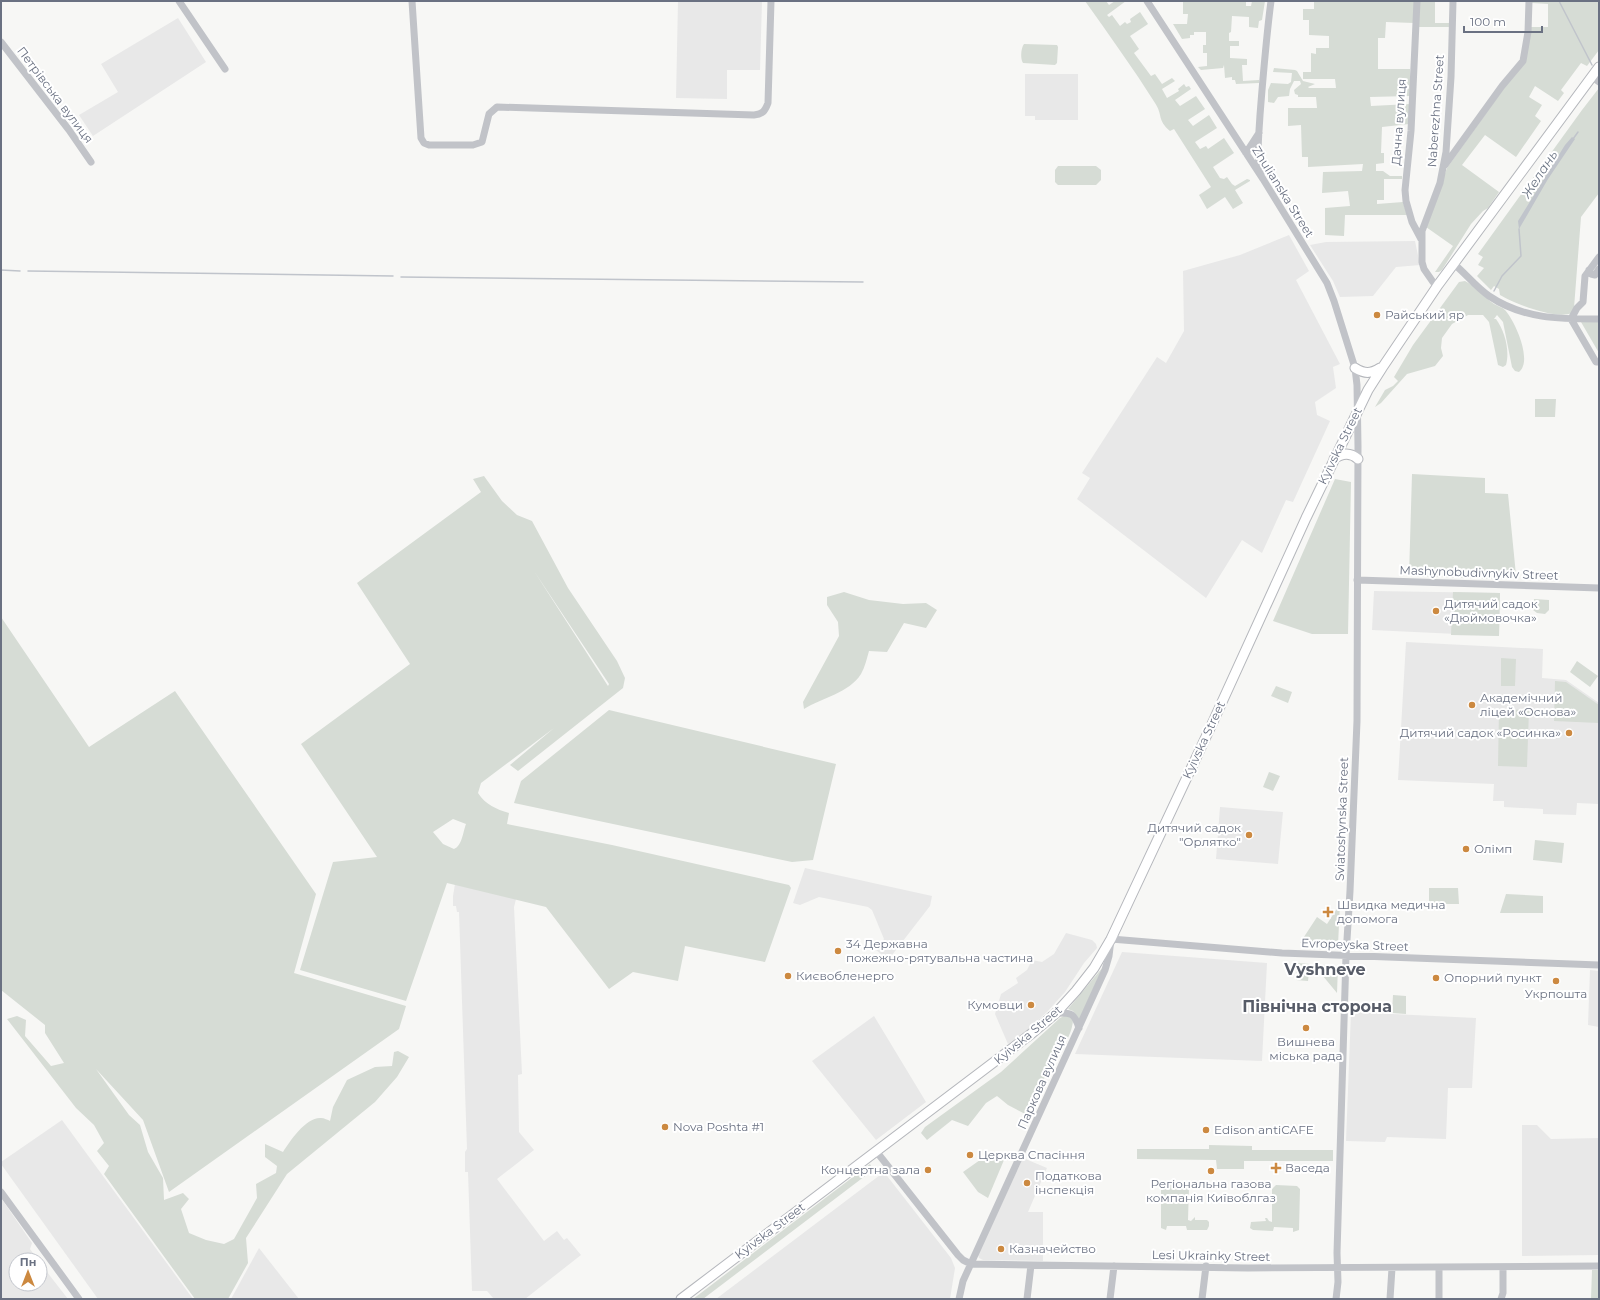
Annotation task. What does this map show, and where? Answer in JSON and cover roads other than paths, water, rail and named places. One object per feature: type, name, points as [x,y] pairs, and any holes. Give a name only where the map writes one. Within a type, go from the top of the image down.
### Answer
[{"type":"main road","name":"Kyivska Street","points":[[681,1299],[1001,1058],[1056,1013],[1094,968],[1111,939],[1357,411],[1382,368],[1438,285],[1597,73]]},
{"type":"main road","points":[[1355,368],[1366,374],[1382,368]]},
{"type":"main road","points":[[1334,459],[1344,454],[1348,454],[1358,459]]},
{"type":"street","points":[[179,1],[225,70]]},
{"type":"street","points":[[412,1],[421,138],[424,143],[429,145],[473,145],[482,142],[489,114],[497,107],[754,115],[762,114],[766,110],[768,103],[771,1]]},
{"type":"street","name":"Zhulianska Street","points":[[1147,1],[1246,153],[1326,283],[1334,301],[1355,368],[1357,385],[1357,411]]},
{"type":"street","points":[[1263,180],[1259,159],[1259,133],[1271,1]]},
{"type":"street","name":"Дачна вулиця","points":[[1418,1],[1411,131],[1405,190],[1406,201],[1412,222],[1422,241]]},
{"type":"street","name":"Naberezhna Street","points":[[1438,285],[1433,282],[1424,269],[1422,262],[1422,231],[1444,167],[1451,77],[1453,1]]},
{"type":"street","points":[[1444,167],[1502,86],[1523,61],[1528,32],[1529,1]]},
{"type":"street","name":"Петрівська вулиця","points":[[1,42],[69,130],[91,162]]},
{"type":"street","points":[[1246,153],[1259,133]]},
{"type":"street","points":[[1571,319],[1577,308],[1583,302],[1585,276],[1599,257]]},
{"type":"street","points":[[1454,264],[1488,295],[1520,311],[1541,317],[1599,319]]},
{"type":"street","points":[[1589,270],[1591,274],[1595,275],[1599,269]]},
{"type":"street","points":[[1571,319],[1597,362]]},
{"type":"street","name":"Sviatoshynska Street","points":[[1336,1299],[1338,1282],[1337,1268],[1346,956],[1357,728],[1357,411]]},
{"type":"street","name":"Mashynobudivnykiv Street","points":[[1357,580],[1599,588]]},
{"type":"street","name":"Evropeyska Street","points":[[1111,939],[1175,946],[1346,956],[1599,965]]},
{"type":"street","name":"Паркова вулиця","points":[[959,1299],[963,1281],[1105,970],[1109,956],[1111,939]]},
{"type":"street","points":[[1056,1013],[1069,1013],[1074,1016],[1079,1028]]},
{"type":"street","points":[[876,1151],[958,1256],[971,1264]]},
{"type":"street","points":[[1,1192],[79,1299]]},
{"type":"street","name":"Lesi Ukrainky Street","points":[[971,1264],[1337,1268],[1599,1266]]},
{"type":"street","points":[[1027,1299],[1030,1265]]},
{"type":"street","points":[[1110,1299],[1114,1266]]},
{"type":"street","points":[[1202,1299],[1206,1266]]},
{"type":"street","points":[[1501,1299],[1503,1293],[1503,1267]]},
{"type":"street","points":[[1390,1299],[1392,1268]]},
{"type":"street","points":[[1439,1268],[1439,1299]]},
{"type":"waterway","name":"Желань","points":[[1559,1],[1592,65]]},
{"type":"waterway","name":"Желань","points":[[1573,139],[1578,132]]},
{"type":"waterway","name":"Желань","points":[[1494,291],[1502,276],[1521,256],[1519,229]]},
{"type":"waterway","points":[[1,270],[20,271]]},
{"type":"waterway","points":[[28,271],[393,276]]},
{"type":"waterway","points":[[401,277],[863,282]]},
{"type":"place","name":"Райський яр","points":[[1377,315]]},
{"type":"place","name":"Дитячий садок «Дюймовочка»","points":[[1436,611]]},
{"type":"place","name":"Академічний ліцей «Основа»","points":[[1472,705]]},
{"type":"place","name":"Дитячий садок «Росинка»","points":[[1569,733]]},
{"type":"place","name":"Дитячий садок \"Орлятко\"","points":[[1249,835]]},
{"type":"place","name":"Олімп","points":[[1466,849]]},
{"type":"place","name":"Швидка медична допомога","points":[[1328,912]]},
{"type":"place","name":"34 Державна пожежно-рятувальна частина","points":[[838,951]]},
{"type":"place","name":"Києвобленерго","points":[[788,976]]},
{"type":"place","name":"Опорний пункт","points":[[1436,978]]},
{"type":"place","name":"Укрпошта","points":[[1556,981]]},
{"type":"place","name":"Кумовци","points":[[1031,1005]]},
{"type":"place","name":"Вишнева міська рада","points":[[1306,1028]]},
{"type":"place","name":"Nova Poshta #1","points":[[665,1127]]},
{"type":"place","name":"Edison antiCAFE","points":[[1206,1130]]},
{"type":"place","name":"Церква Спасіння","points":[[970,1155]]},
{"type":"place","name":"Васеда","points":[[1276,1168]]},
{"type":"place","name":"Концертна зала","points":[[928,1170]]},
{"type":"place","name":"Регіональна газова компанія Київоблгаз","points":[[1211,1171]]},
{"type":"place","name":"Податкова інспекція","points":[[1027,1183]]},
{"type":"place","name":"Казначейство","points":[[1001,1249]]},
{"type":"district","name":"Vyshneve","points":[[1325,969]]},
{"type":"district","name":"Північна сторона","points":[[1317,1006]]}]
